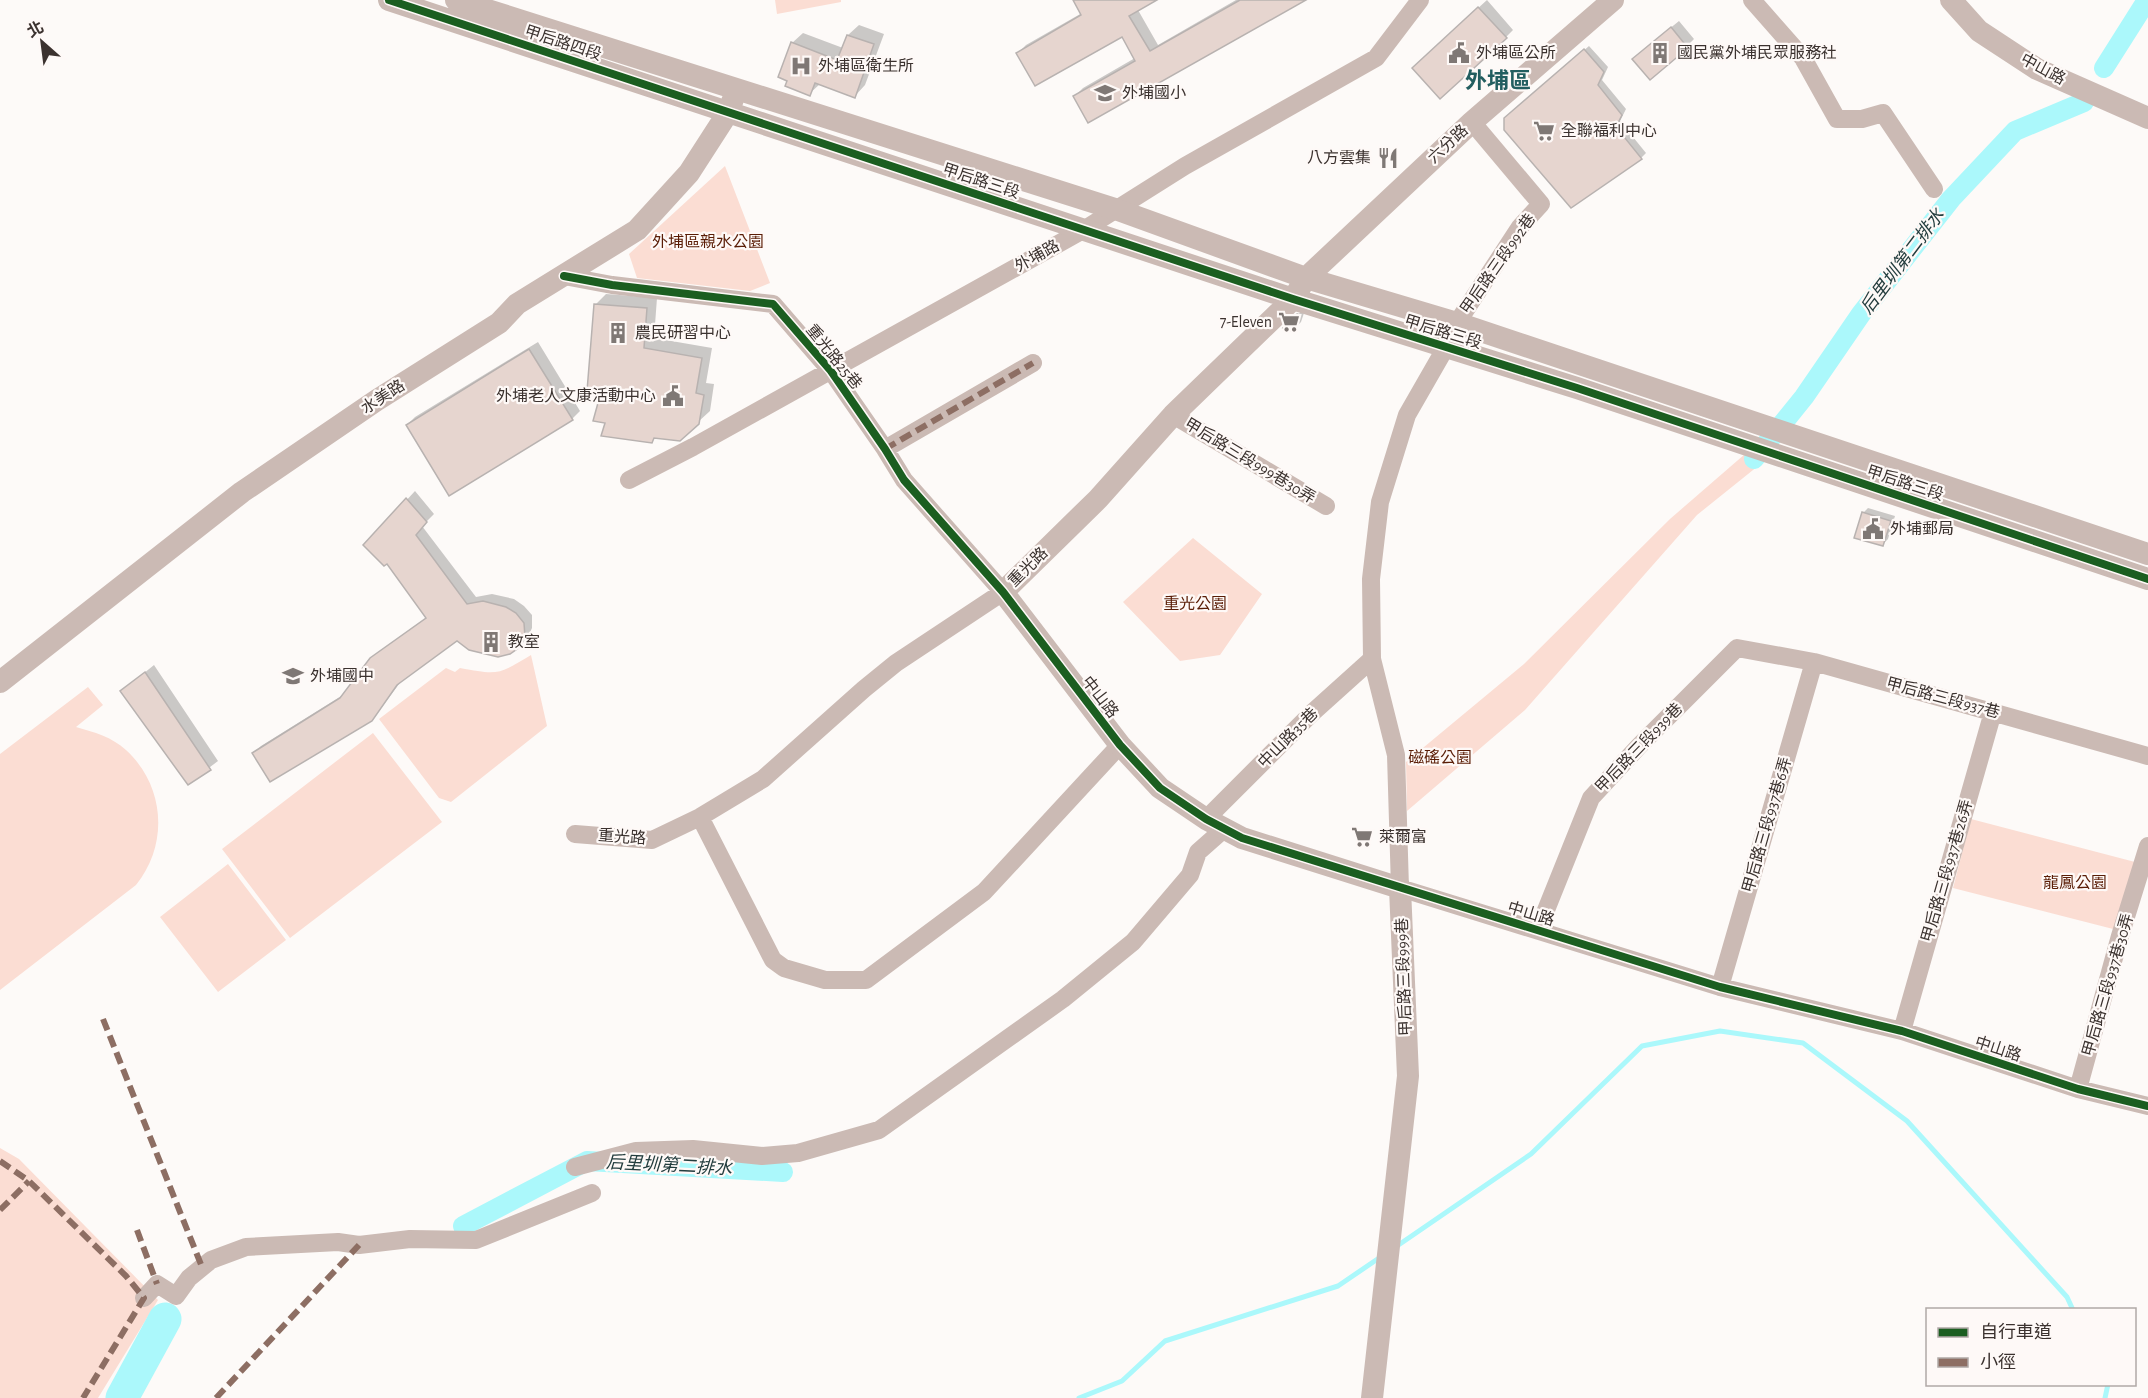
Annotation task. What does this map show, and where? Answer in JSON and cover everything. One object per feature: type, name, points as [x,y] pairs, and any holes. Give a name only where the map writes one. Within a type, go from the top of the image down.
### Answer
[{"type":"street","name":"甲后路四段","points":[[389,0],[729,111]]},
{"type":"street","name":"甲后路四段","points":[[456,0],[736,90]]},
{"type":"street","name":"外埔路","points":[[629,480],[1085,230],[1185,166],[1376,58],[1420,0]]},
{"type":"street","name":"六分路","points":[[1293,299],[1306,278],[1472,122],[1613,0]]},
{"type":"street","points":[[1752,0],[1803,58],[1837,119],[1862,119],[1883,113],[1934,189]]},
{"type":"street","name":"中山路","points":[[1951,0],[1979,31],[2037,69],[2148,118]]},
{"type":"street","name":"水美路","points":[[0,682],[242,492],[377,400],[499,323],[517,304],[637,230],[689,173],[729,111],[736,90]]},
{"type":"street","name":"甲后路三段","points":[[736,90],[1118,210],[1306,278],[1457,323],[2148,554]]},
{"type":"street","name":"甲后路三段","points":[[729,111],[1293,299],[1577,388],[2148,579]]},
{"type":"street","name":"甲后路三段992巷","points":[[1457,323],[1520,227],[1541,204],[1472,122]]},
{"type":"street","name":"重光路25巷","points":[[564,276],[612,285],[773,304],[831,371],[904,480],[1003,592]]},
{"type":"street","name":"重光路","points":[[574,834],[652,840],[700,817],[763,779],[896,663],[1003,592],[1098,499],[1173,415],[1293,299]]},
{"type":"street","name":"甲后路三段999巷","points":[[1372,1398],[1408,1076],[1396,755],[1372,659],[1371,579],[1380,502],[1407,415],[1457,323]]},
{"type":"street","points":[[885,449],[1033,363]]},
{"type":"street","name":"甲后路三段999巷30弄","points":[[1173,415],[1326,506]]},
{"type":"street","name":"中山路","points":[[1003,592],[1120,745],[1160,788],[1215,824],[1242,838],[1720,987],[1902,1031],[2078,1089],[2148,1106]]},
{"type":"street","name":"甲后路三段937巷","points":[[1737,648],[1814,662],[2148,756]]},
{"type":"street","name":"甲后路三段939巷","points":[[1538,930],[1591,798],[1639,746],[1737,648]]},
{"type":"street","name":"中山路35巷","points":[[575,1167],[636,1151],[693,1149],[762,1156],[798,1153],[879,1130],[1063,999],[1132,942],[1190,875],[1198,852],[1215,824],[1312,713],[1372,659]]},
{"type":"street","name":"甲后路三段937巷6弄","points":[[1720,987],[1814,662]]},
{"type":"street","name":"甲后路三段937巷26弄","points":[[1902,1031],[1993,712]]},
{"type":"street","points":[[700,817],[773,960],[784,968],[825,980],[866,980],[984,892],[1120,745]]},
{"type":"street","name":"甲后路三段937巷30弄","points":[[2078,1089],[2120,936],[2148,846]]},
{"type":"street","points":[[144,1298],[157,1284],[176,1296],[189,1278],[211,1260],[246,1246],[338,1242],[359,1245],[410,1239],[476,1240],[592,1193]]},
{"type":"green space","points":[[775,0],[841,0],[841,2],[777,14]]},
{"type":"green space","name":"外埔區親水公園","points":[[725,166],[770,283],[750,291],[637,278],[629,254]]},
{"type":"green space","name":"磁磘公園","points":[[1745,454],[1758,466],[1697,515],[1525,710],[1407,811],[1406,762],[1524,664],[1670,519]]},
{"type":"green space","name":"重光公園","points":[[1193,538],[1262,594],[1220,655],[1180,661],[1123,602]]},
{"type":"green space","points":[[531,655],[547,726],[451,802],[439,798],[379,719],[446,668],[455,672],[460,668],[497,672]]},
{"type":"green space","points":[[88,687],[103,705],[76,727],[109,738],[126,750],[139,764],[149,781],[155,798],[158,834],[154,852],[147,869],[136,885],[0,990],[0,754]]},
{"type":"green space","points":[[373,733],[442,822],[290,938],[222,849]]},
{"type":"green space","name":"龍鳳公園","points":[[1971,819],[2135,862],[2117,930],[1953,888]]},
{"type":"green space","points":[[228,864],[286,940],[218,992],[160,917]]},
{"type":"green space","points":[[0,1148],[19,1159],[158,1300],[98,1398],[0,1398]]},
{"type":"building","points":[[1073,0],[1157,0],[1129,16],[1150,51],[1240,0],[1306,0],[1088,123],[1073,96],[1135,61],[1122,37],[1035,86],[1016,53],[1081,15]]},
{"type":"building","name":"外埔區公所","points":[[1478,7],[1507,38],[1440,99],[1412,68]]},
{"type":"building","name":"國民黨外埔民眾服務社","points":[[1671,27],[1688,48],[1650,80],[1632,59]]},
{"type":"building","points":[[847,35],[874,44],[855,98],[815,83],[810,96],[785,86],[787,81],[778,77],[791,42],[837,60]]},
{"type":"building","points":[[1584,49],[1604,72],[1598,85],[1622,115],[1616,127],[1642,159],[1571,208],[1504,130],[1504,118]]},
{"type":"building","points":[[594,304],[647,308],[644,348],[702,358],[696,393],[704,395],[699,424],[680,441],[654,438],[652,443],[601,436],[605,423],[593,421],[601,392],[587,391]]},
{"type":"building","points":[[1297,314],[1300,315],[1294,332],[1283,328]]},
{"type":"building","points":[[529,349],[573,420],[449,496],[406,425]]},
{"type":"building","name":"教室","points":[[406,498],[427,522],[416,535],[467,604],[483,601],[506,607],[516,613],[524,623],[525,637],[520,647],[510,654],[498,657],[469,650],[457,641],[397,685],[372,721],[270,782],[252,753],[340,698],[370,658],[426,618],[387,564],[384,566],[363,545]]},
{"type":"building","name":"外埔郵局","points":[[1862,512],[1891,521],[1883,546],[1854,538]]},
{"type":"building","points":[[145,672],[211,770],[188,785],[120,691]]},
{"type":"waterway","name":"后里圳第二排水","points":[[2104,68],[2147,0]]},
{"type":"waterway","name":"后里圳第二排水","points":[[1754,459],[1804,397],[1861,314],[1951,199],[2015,131],[2084,102]]},
{"type":"waterway","points":[[1397,1246],[1531,1154],[1642,1046],[1720,1031],[1803,1043],[1907,1121],[2067,1297],[2072,1308]]},
{"type":"waterway","name":"后里圳第二排水","points":[[463,1226],[587,1161],[783,1172]]},
{"type":"waterway","points":[[1079,1398],[1122,1381],[1165,1341],[1338,1286],[1382,1256]]},
{"type":"waterway","points":[[122,1398],[165,1319]]},
{"type":"waterway","points":[[2105,1398],[2108,1386]]},
{"type":"marked path","points":[[885,449],[1033,363]]},
{"type":"marked path","points":[[103,1019],[202,1267]]},
{"type":"marked path","points":[[0,1161],[29,1181],[126,1276],[144,1298],[83,1398]]},
{"type":"marked path","points":[[0,1210],[29,1181]]},
{"type":"marked path","points":[[137,1230],[157,1284]]},
{"type":"marked path","points":[[216,1398],[359,1245]]},
{"type":"cycle path","points":[[389,0],[1293,299],[1577,388],[2148,579]]},
{"type":"cycle path","points":[[564,276],[612,285],[773,304],[831,371],[904,480],[1003,592],[1120,745],[1160,788],[1206,819],[1242,838],[1720,987],[1902,1031],[2078,1089],[2148,1106]]},
{"type":"place","name":"外埔區公所","points":[[1459,53]]},
{"type":"place","name":"國民黨外埔民眾服務社","points":[[1660,53]]},
{"type":"place","name":"外埔區衛生所","points":[[801,66]]},
{"type":"place","name":"外埔國小","points":[[1105,93]]},
{"type":"place","name":"全聯福利中心","points":[[1544,131]]},
{"type":"place","name":"八方雲集","points":[[1388,158]]},
{"type":"place","name":"7-Eleven","points":[[1289,322]]},
{"type":"place","name":"農民研習中心","points":[[618,333]]},
{"type":"place","name":"外埔老人文康活動中心","points":[[673,396]]},
{"type":"place","name":"外埔郵局","points":[[1873,529]]},
{"type":"place","name":"教室","points":[[491,642]]},
{"type":"place","name":"外埔國中","points":[[293,676]]},
{"type":"place","name":"萊爾富","points":[[1362,837]]},
{"type":"district","name":"外埔區","points":[[1498,81]]}]
